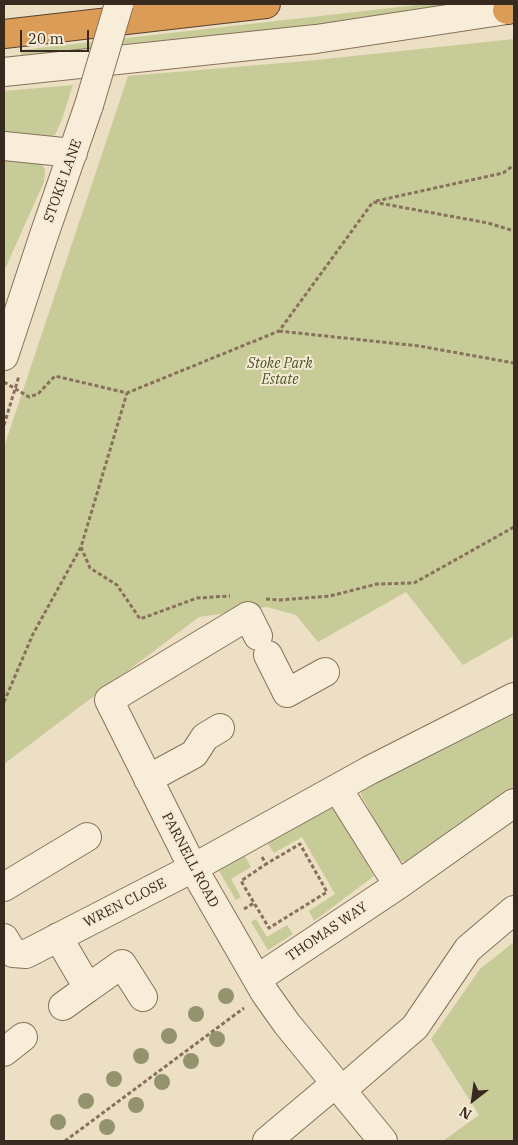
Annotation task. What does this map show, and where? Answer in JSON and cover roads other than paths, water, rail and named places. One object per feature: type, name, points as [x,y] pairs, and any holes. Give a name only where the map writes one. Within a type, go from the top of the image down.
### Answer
[{"type":"highway","points":[[4,34],[266,4]]},
{"type":"street","name":"STOKE LANE","points":[[4,356],[44,235],[74,153],[119,4]]},
{"type":"street","points":[[4,72],[316,39],[510,9]]},
{"type":"street","points":[[4,146],[74,153]]},
{"type":"street","name":"PARNELL ROAD","points":[[325,672],[287,693],[254,620],[109,700],[192,868],[261,986],[287,1024],[383,1141]]},
{"type":"street","points":[[192,868],[370,770],[514,697]]},
{"type":"street","points":[[148,779],[194,754],[205,737],[220,728]]},
{"type":"street","points":[[338,789],[398,885]]},
{"type":"street","name":"THOMAS WAY","points":[[261,986],[398,885],[514,803]]},
{"type":"street","points":[[4,887],[87,837]]},
{"type":"street","name":"WREN CLOSE","points":[[4,938],[13,954],[26,954],[192,868]]},
{"type":"street","points":[[267,1141],[415,1027],[468,949],[514,910]]},
{"type":"street","points":[[58,937],[88,988]]},
{"type":"street","points":[[63,1006],[122,964],[143,997]]},
{"type":"park label","name":"Stoke Park Estate","points":[[280,372]]}]
